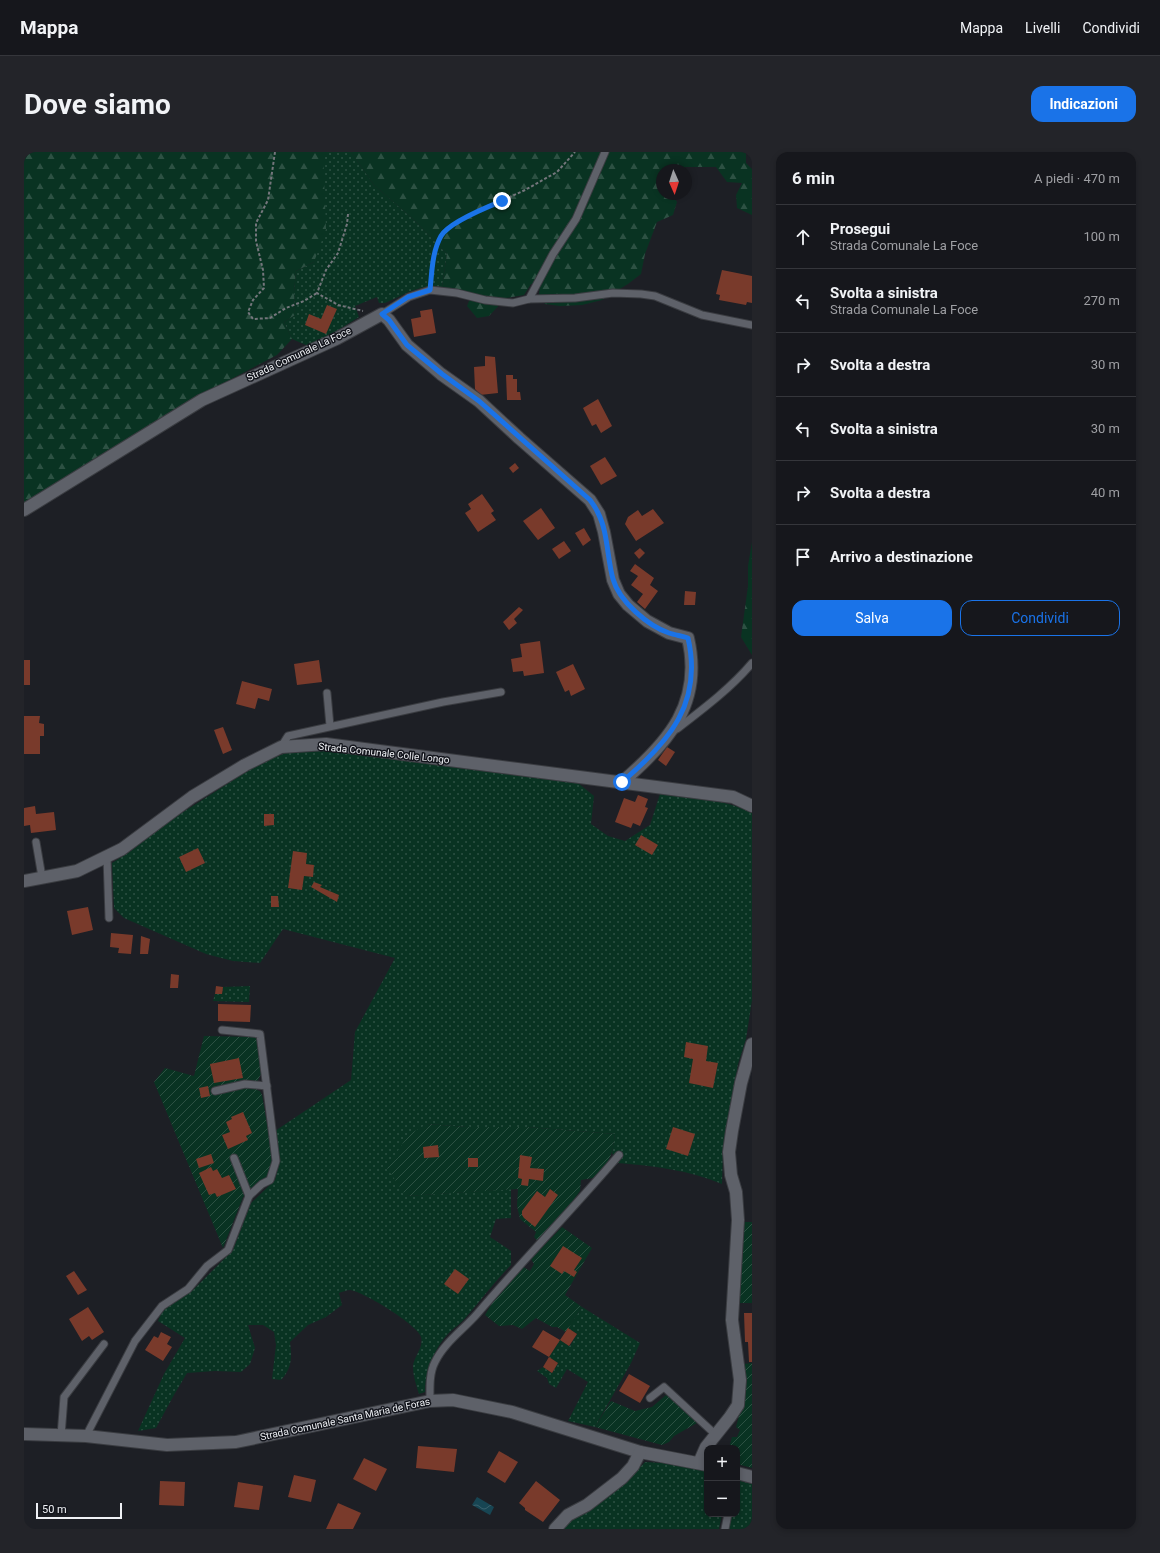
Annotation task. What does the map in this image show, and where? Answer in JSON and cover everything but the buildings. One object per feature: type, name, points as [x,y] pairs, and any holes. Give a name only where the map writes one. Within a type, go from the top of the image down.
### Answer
[{"type":"street","name":"Strada Comunale La Foce","points":[[24,510],[202,400],[336,339],[382,314]]},
{"type":"street","points":[[382,314],[389,320],[407,345],[442,374],[479,401],[590,500],[599,514],[613,580],[619,594],[628,605],[647,621],[669,633],[688,638],[692,655],[691,683],[685,706],[679,720],[663,742],[622,782]]},
{"type":"street","name":"Strada Comunale Colle Longo","points":[[24,881],[77,871],[122,850],[192,797],[246,765],[282,747],[326,744],[733,797],[752,806]]},
{"type":"street","points":[[703,1464],[706,1447],[738,1405],[740,1380],[732,1320],[738,1220],[736,1192],[731,1175],[730,1152],[732,1131],[741,1083],[752,1044]]},
{"type":"street","name":"Strada Comunale Santa Maria de Foras","points":[[24,1434],[86,1436],[167,1445],[236,1442],[430,1401],[452,1400],[512,1412],[640,1452],[703,1464]]},
{"type":"street","points":[[556,1529],[568,1515],[587,1505],[622,1478],[633,1466],[640,1452]]},
{"type":"street","points":[[740,1474],[752,1477]]},
{"type":"lane","points":[[529,299],[554,254],[576,219],[605,152]]},
{"type":"lane","points":[[382,314],[408,297],[430,290],[457,293],[485,300],[513,304],[529,299],[575,298],[613,293],[655,296],[702,315],[752,325]]},
{"type":"lane","points":[[672,730],[677,729],[722,692],[752,663]]},
{"type":"lane","points":[[327,692],[330,726]]},
{"type":"lane","points":[[282,747],[288,736],[443,702],[501,692]]},
{"type":"lane","points":[[36,842],[42,877]]},
{"type":"lane","points":[[107,857],[109,918]]},
{"type":"lane","points":[[86,1436],[135,1341],[162,1306],[188,1289],[207,1266],[228,1250],[249,1196],[262,1184],[270,1180],[276,1161],[260,1034],[222,1030]]},
{"type":"lane","points":[[215,1090],[244,1084],[267,1086]]},
{"type":"lane","points":[[430,1401],[430,1382],[434,1363],[441,1352],[471,1321],[523,1261],[567,1215],[619,1155]]},
{"type":"lane","points":[[234,1158],[249,1196]]},
{"type":"lane","points":[[61,1436],[64,1397],[104,1344]]},
{"type":"lane","points":[[650,1398],[664,1387],[716,1435]]},
{"type":"lane","points":[[725,1529],[727,1517]]},
{"type":"path","points":[[275,152],[268,200],[256,223],[256,241],[264,288],[253,300],[248,312],[253,319],[270,318],[286,308],[304,301],[317,292],[326,270],[338,253],[347,224],[348,214]]},
{"type":"path","points":[[430,290],[435,253],[442,234],[460,220],[525,190],[557,172],[575,152]]},
{"type":"path","points":[[317,292],[338,305],[351,308]]},
{"type":"green space","points":[[24,152],[323,152],[326,229],[314,262],[296,271],[294,292],[295,315],[284,322],[292,339],[277,355],[201,395],[24,504]]},
{"type":"green space","points":[[323,152],[351,152],[374,185],[413,219],[447,254],[442,287],[434,286],[420,288],[385,303],[379,303],[377,297],[355,306],[359,317],[308,346],[292,339],[284,322],[295,315],[294,292],[296,271],[314,262],[323,172]]},
{"type":"green space","points":[[351,152],[747,152],[746,163],[752,169],[752,215],[737,208],[736,195],[742,183],[727,182],[716,167],[692,167],[692,164],[656,164],[656,200],[676,200],[677,202],[673,215],[657,222],[645,254],[641,274],[602,300],[582,305],[560,306],[545,304],[539,295],[540,284],[531,284],[524,295],[506,298],[489,316],[477,318],[467,306],[472,294],[442,287],[447,254],[413,219],[374,185]]},
{"type":"green space","points":[[752,542],[752,655],[741,637],[748,586],[748,566]]},
{"type":"green space","points":[[324,749],[578,783],[594,796],[591,824],[608,836],[625,841],[650,825],[660,794],[719,802],[742,808],[752,813],[752,1000],[746,1039],[738,1064],[723,1149],[722,1184],[697,1175],[671,1169],[618,1163],[612,1153],[615,1134],[527,1127],[467,1127],[427,1124],[406,1196],[511,1189],[511,1218],[496,1219],[490,1237],[511,1251],[511,1265],[465,1319],[442,1341],[431,1362],[425,1385],[425,1392],[419,1394],[413,1367],[413,1363],[422,1341],[418,1332],[401,1317],[367,1296],[349,1290],[339,1293],[342,1305],[326,1317],[308,1325],[290,1342],[291,1353],[289,1367],[285,1376],[281,1380],[272,1379],[276,1345],[274,1332],[263,1325],[248,1325],[255,1348],[250,1364],[241,1372],[215,1371],[187,1373],[156,1428],[138,1431],[164,1374],[185,1338],[158,1321],[162,1312],[172,1303],[193,1290],[233,1250],[251,1203],[275,1180],[280,1161],[275,1131],[351,1080],[355,1032],[395,958],[283,929],[260,963],[233,961],[206,954],[124,918],[114,908],[112,863],[131,851],[166,823],[262,762],[292,751]]},
{"type":"green space","points":[[250,986],[249,1002],[213,1001],[215,994],[222,994],[223,987]]},
{"type":"green space","points":[[204,1036],[254,1037],[258,1039],[261,1074],[258,1080],[257,1090],[260,1091],[262,1095],[272,1152],[272,1167],[268,1177],[258,1182],[243,1197],[223,1248],[154,1082],[165,1068],[194,1076]]},
{"type":"green space","points":[[427,1124],[467,1127],[527,1127],[615,1134],[613,1149],[607,1163],[593,1178],[581,1180],[580,1191],[572,1202],[537,1240],[534,1237],[536,1232],[520,1219],[517,1206],[518,1189],[406,1196],[387,1168],[408,1135]]},
{"type":"green space","points":[[744,1222],[752,1222],[752,1303],[740,1303]]},
{"type":"green space","points":[[562,1227],[592,1248],[565,1295],[582,1307],[566,1332],[557,1327],[552,1327],[536,1318],[522,1329],[513,1325],[499,1326],[485,1315],[497,1295],[522,1266],[530,1271],[534,1264],[531,1259]]},
{"type":"green space","points":[[582,1307],[640,1343],[631,1363],[595,1427],[568,1421],[588,1382],[567,1369],[556,1388],[549,1384],[547,1378],[537,1371],[543,1367],[552,1373],[558,1363],[549,1357],[560,1340],[570,1346],[577,1334],[568,1328]]},
{"type":"green space","points":[[752,1363],[752,1468],[740,1465],[740,1445],[730,1445],[732,1437],[737,1437],[740,1430],[736,1427],[745,1393],[743,1364]]},
{"type":"green space","points":[[666,1395],[698,1421],[674,1436],[669,1442],[662,1445],[595,1427],[611,1401],[635,1411],[652,1407]]},
{"type":"green space","points":[[645,1462],[663,1463],[704,1470],[704,1517],[721,1517],[719,1529],[560,1529],[570,1521],[596,1506],[629,1478]]},
{"type":"green space","points":[[740,1481],[752,1484],[752,1529],[728,1529],[730,1517],[740,1517]]},
{"type":"water","points":[[477,1497],[494,1507],[490,1515],[472,1505]]},
{"type":"route","points":[[502,201],[460,220],[442,234],[432,266],[430,290],[408,297],[382,314],[389,320],[407,345],[442,374],[479,401],[590,500],[599,514],[613,580],[619,594],[628,605],[647,621],[669,633],[688,638],[692,655],[691,683],[685,706],[679,720],[663,742],[622,782]]}]
